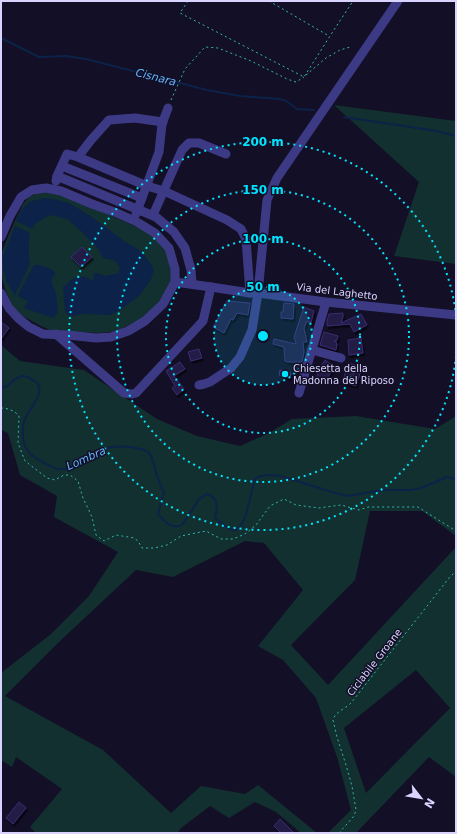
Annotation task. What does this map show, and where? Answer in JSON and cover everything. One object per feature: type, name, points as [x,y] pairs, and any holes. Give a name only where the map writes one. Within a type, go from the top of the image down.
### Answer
[{"type":"street","points":[[199,385],[210,382],[232,368],[240,357],[252,330],[254,293],[265,212],[267,200],[277,178],[398,1]]},
{"type":"street","points":[[134,220],[159,152],[163,122],[168,108]]},
{"type":"street","points":[[78,157],[109,120],[134,118],[163,122]]},
{"type":"street","points":[[153,215],[182,150],[189,143],[199,143],[226,154]]},
{"type":"street","points":[[53,190],[57,176],[67,154],[78,157],[147,186],[164,191],[227,220],[241,229],[246,239],[254,293]]},
{"type":"street","points":[[62,166],[142,198]]},
{"type":"street","points":[[57,176],[156,217],[174,232],[185,248],[191,270],[192,284]]},
{"type":"street","points":[[1,237],[10,216],[21,197],[32,190],[46,188],[61,191],[134,220],[155,233],[169,248],[175,269],[175,282],[163,304],[145,321],[128,331],[111,337],[96,338],[43,334],[29,327],[18,318],[9,308],[1,293]]},
{"type":"street","name":"Via del Laghetto","points":[[175,282],[326,302],[456,315]]},
{"type":"street","points":[[56,334],[124,392],[132,394],[136,392],[202,321],[211,287]]},
{"type":"street","points":[[299,393],[326,302]]},
{"type":"street","points":[[312,350],[341,358]]},
{"type":"path","points":[[188,1],[180,12],[304,77]]},
{"type":"path","points":[[269,1],[330,36]]},
{"type":"path","points":[[304,77],[353,1]]},
{"type":"path","points":[[168,108],[185,69],[205,47],[218,48],[251,61],[296,82],[326,58],[340,50],[350,47]]},
{"type":"path","points":[[1,408],[6,408],[16,412],[20,416],[18,443],[25,461],[47,478],[55,480],[64,475],[70,475],[78,482],[83,498],[92,517],[96,536],[104,541],[116,535],[134,538],[138,541],[142,548],[154,548],[167,545],[181,536],[206,532],[221,539],[233,539],[245,534],[256,525],[270,506],[284,499],[296,505],[319,508],[341,505],[359,510],[368,507],[418,507],[456,531]]},
{"type":"path","name":"Ciclabile Groane","points":[[339,833],[354,816],[356,810],[352,786],[337,737],[333,718],[351,703],[456,571]]},
{"type":"green space","points":[[334,105],[456,121],[456,264],[394,256],[419,182]]},
{"type":"green space","points":[[40,192],[55,194],[73,200],[121,220],[150,233],[161,243],[171,263],[172,279],[160,302],[144,317],[117,331],[98,333],[50,330],[21,315],[14,308],[6,292],[1,275],[1,254],[23,204],[29,197]]},
{"type":"green space","points":[[1,345],[20,361],[84,370],[157,419],[197,436],[240,446],[269,433],[292,419],[356,416],[435,429],[456,416],[456,536],[422,511],[370,511],[355,580],[291,645],[328,685],[456,547],[456,777],[429,757],[356,833],[328,833],[351,810],[337,757],[316,698],[283,660],[258,646],[303,590],[264,543],[245,541],[173,577],[136,570],[59,642],[5,696],[103,750],[171,813],[201,786],[245,794],[258,785],[317,833],[301,833],[276,812],[255,802],[229,818],[210,806],[180,829],[178,833],[36,833],[30,827],[62,789],[16,757],[12,767],[1,760],[1,673],[51,634],[89,596],[118,552],[54,517],[57,496],[20,475],[8,433],[1,430]],"holes":[[[416,670],[450,708],[366,793],[344,728]]]},
{"type":"water","points":[[44,198],[69,203],[141,251],[151,264],[154,271],[151,279],[140,295],[111,315],[82,314],[72,316],[67,314],[65,311],[63,287],[74,278],[81,276],[93,281],[94,273],[104,276],[119,273],[120,267],[114,260],[103,258],[99,250],[67,219],[51,215],[35,224],[32,229],[16,221],[21,210],[29,202]]},
{"type":"water","points":[[15,226],[30,233],[30,264],[15,295],[6,281],[3,268],[3,256]]},
{"type":"water","points":[[34,265],[40,265],[55,272],[55,275],[51,280],[56,294],[58,312],[53,318],[24,308],[28,301],[17,296]]},
{"type":"building","points":[[82,247],[92,257],[81,267],[71,257]]},
{"type":"building","points":[[227,301],[250,303],[248,315],[237,313],[233,320],[231,319],[224,333],[213,327]]},
{"type":"building","points":[[284,303],[294,304],[293,319],[281,318]]},
{"type":"building","points":[[304,307],[314,311],[311,323],[307,321],[304,328],[307,342],[303,342],[304,352],[302,362],[287,362],[285,361],[284,347],[273,344],[274,339],[296,344],[294,337]]},
{"type":"building","points":[[343,313],[341,323],[361,314],[367,325],[354,332],[350,324],[327,326],[329,314]]},
{"type":"building","points":[[1,322],[9,328],[1,339]]},
{"type":"building","points":[[324,332],[338,336],[337,340],[334,341],[336,341],[337,344],[336,350],[320,345]]},
{"type":"building","points":[[361,338],[363,353],[349,355],[348,340]]},
{"type":"building","points":[[199,349],[202,358],[191,361],[188,352]]},
{"type":"building","points":[[325,360],[335,367],[325,381],[322,379],[320,381],[316,378],[318,374],[316,373]]},
{"type":"building","points":[[180,362],[185,369],[174,376],[184,389],[177,395],[172,388],[175,386],[166,371]]},
{"type":"building","points":[[348,363],[362,367],[356,386],[343,382]]},
{"type":"building","name":"Chiesetta della Madonna del Riposo","points":[[280,370],[291,373],[290,378],[279,375]]},
{"type":"building","points":[[19,802],[26,808],[13,824],[6,818]]},
{"type":"building","points":[[280,819],[294,833],[281,833],[274,826]]},
{"type":"waterway","name":"Cisnara","points":[[1,38],[39,57],[66,56],[86,59],[207,90],[240,96],[280,99],[286,101],[297,109],[314,110]]},
{"type":"waterway","name":"Cisnara","points":[[344,117],[437,131],[456,136]]},
{"type":"waterway","name":"Lombra","points":[[1,388],[7,386],[15,379],[22,376],[25,376],[38,384],[39,393],[37,399],[24,422],[23,439],[29,453],[56,469],[76,466],[108,448],[132,447],[142,449],[149,453],[164,492],[158,514],[172,526],[179,526],[183,524],[199,499],[207,494],[216,501],[217,507],[215,518],[229,529],[236,530],[245,518],[255,479],[260,476],[281,476],[348,496],[382,490],[411,490],[421,488],[447,477],[456,479]]},
{"type":"place","name":"Chiesetta della Madonna del Riposo","points":[[285,374]]}]
